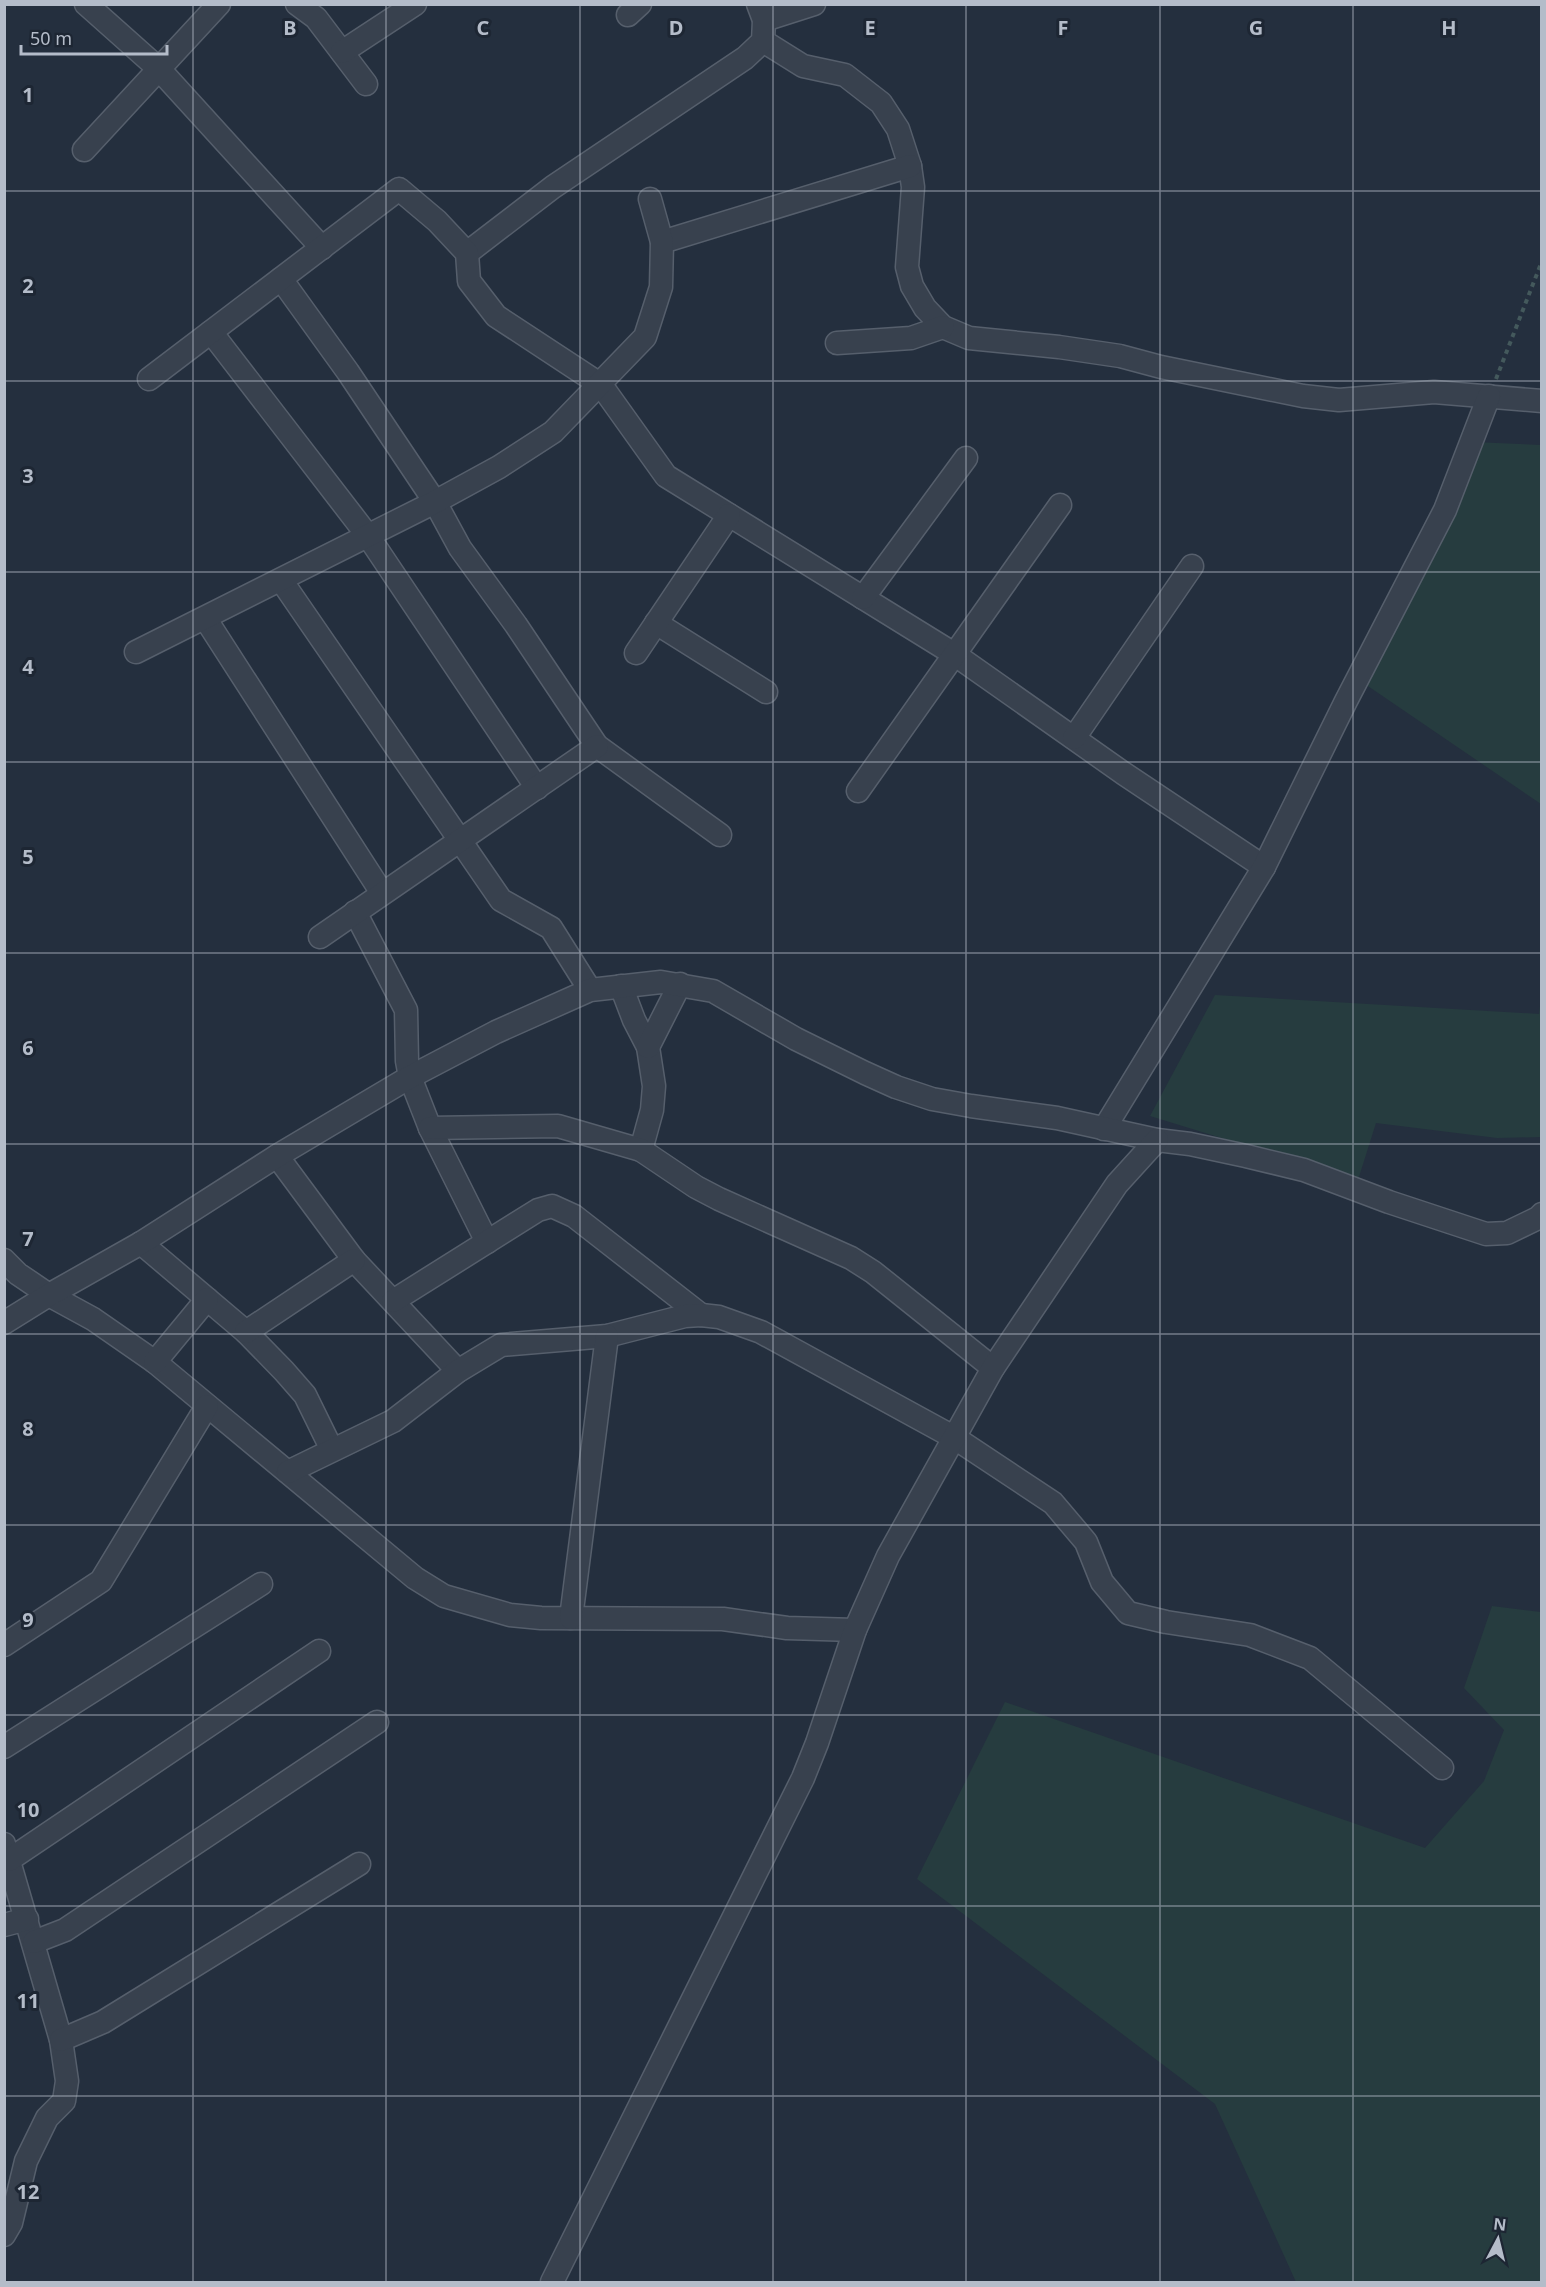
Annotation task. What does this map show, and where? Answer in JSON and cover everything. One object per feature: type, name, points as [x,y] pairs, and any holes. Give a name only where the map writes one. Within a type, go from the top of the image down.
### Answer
[{"type":"street","points":[[86,4],[159,69],[322,248]]},
{"type":"street","points":[[84,150],[219,4]]},
{"type":"street","points":[[297,4],[316,18],[366,84]]},
{"type":"street","points":[[342,52],[415,4]]},
{"type":"street","points":[[467,253],[553,187],[745,58],[761,22],[814,4]]},
{"type":"street","points":[[761,22],[803,66],[845,75],[881,103],[898,129],[910,166],[913,187],[907,267],[912,286],[925,308],[943,327],[969,338],[1120,356],[1161,367],[1304,396],[1339,400],[1434,392],[1542,401]]},
{"type":"street","points":[[662,242],[910,166]]},
{"type":"street","points":[[150,379],[399,189],[437,221],[467,253],[469,281],[496,316],[601,385],[666,476],[954,654],[1264,867]]},
{"type":"street","points":[[136,652],[435,502],[499,467],[553,432],[645,337],[661,287],[662,242],[650,199]]},
{"type":"street","points":[[281,279],[348,372],[435,502],[460,548],[516,625],[597,746],[720,835]]},
{"type":"street","points":[[837,343],[911,338],[943,327]]},
{"type":"street","points":[[211,332],[368,536],[537,788]]},
{"type":"street","points":[[1104,1129],[1264,867],[1346,701],[1445,510],[1489,396]]},
{"type":"street","points":[[863,598],[966,458]]},
{"type":"street","points":[[858,790],[1060,505]]},
{"type":"street","points":[[636,653],[729,515]]},
{"type":"street","points":[[1074,738],[1192,566]]},
{"type":"street","points":[[281,580],[501,900],[551,928],[590,990]]},
{"type":"street","points":[[205,618],[382,893]]},
{"type":"street","points":[[656,623],[766,692]]},
{"type":"street","points":[[320,937],[597,746]]},
{"type":"street","points":[[356,912],[406,1010],[407,1061],[410,1077],[430,1128],[487,1242]]},
{"type":"street","points":[[4,1323],[141,1243],[277,1156],[410,1077],[496,1032],[590,990],[661,982],[713,991],[796,1039],[896,1088],[932,1099],[1057,1118],[1157,1140],[1190,1144],[1304,1170],[1389,1202],[1486,1234],[1507,1233],[1542,1214]]},
{"type":"street","points":[[648,1047],[680,984]]},
{"type":"street","points":[[621,986],[634,1020],[648,1047],[654,1086],[652,1110],[641,1150]]},
{"type":"street","points":[[430,1128],[558,1126],[641,1150],[719,1199],[851,1258],[873,1272],[993,1368]]},
{"type":"street","points":[[552,2283],[803,1778],[855,1630],[888,1556],[993,1368],[1117,1184],[1157,1140]]},
{"type":"street","points":[[277,1156],[354,1260],[458,1371]]},
{"type":"street","points":[[393,1301],[545,1206],[560,1208],[574,1216],[701,1315]]},
{"type":"street","points":[[141,1243],[246,1332],[305,1395],[332,1450]]},
{"type":"street","points":[[4,1260],[18,1274],[93,1319],[154,1362],[415,1578],[444,1596],[510,1615],[571,1618],[723,1619],[787,1628],[855,1630]]},
{"type":"street","points":[[246,1332],[354,1260]]},
{"type":"street","points":[[154,1362],[207,1299]]},
{"type":"street","points":[[288,1472],[393,1420],[458,1371],[501,1345],[607,1336],[685,1316],[701,1315],[728,1320],[761,1332],[955,1438],[1053,1503],[1086,1542],[1102,1582],[1128,1612],[1166,1622],[1250,1635],[1310,1658],[1442,1768]]},
{"type":"street","points":[[571,1618],[607,1336]]},
{"type":"street","points":[[4,1645],[102,1581],[207,1406]]},
{"type":"street","points":[[4,1747],[261,1584]]},
{"type":"street","points":[[4,2235],[11,2223],[26,2161],[47,2118],[64,2102],[67,2081],[61,2040],[7,1852],[319,1651]]},
{"type":"street","points":[[34,1942],[65,1930],[377,1722]]},
{"type":"street","points":[[61,2040],[104,2022],[359,1864]]},
{"type":"street","points":[[4,1925],[27,1919]]},
{"type":"path","points":[[1489,396],[1542,261]]},
{"type":"green space","points":[[1473,442],[1541,445],[1541,804],[1362,682]]},
{"type":"green space","points":[[1215,995],[1539,1014],[1541,998],[1541,1137],[1497,1138],[1376,1123],[1358,1180],[1150,1116]]},
{"type":"green space","points":[[1492,1606],[1541,1612],[1541,2282],[1296,2282],[1215,2104],[917,1879],[1005,1702],[1425,1848],[1484,1781],[1504,1730],[1464,1688]]}]
